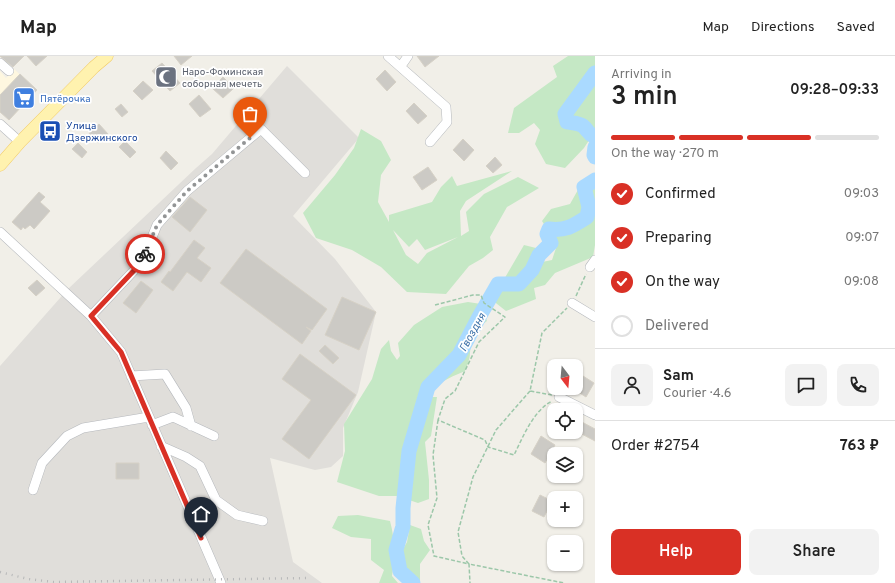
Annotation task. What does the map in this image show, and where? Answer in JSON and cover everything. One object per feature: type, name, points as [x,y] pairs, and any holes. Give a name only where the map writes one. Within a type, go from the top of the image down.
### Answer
[{"type":"main road","points":[[0,165],[20,142],[94,67],[107,56]]},
{"type":"street","points":[[388,56],[446,107],[447,122],[430,142]]},
{"type":"street","points":[[401,66],[408,56]]},
{"type":"street","points":[[0,62],[9,71]]},
{"type":"street","points":[[0,124],[20,142]]},
{"type":"street","points":[[91,316],[142,262],[157,225],[187,191],[261,129],[305,173]]},
{"type":"street","points":[[0,232],[91,316],[121,352],[221,583]]},
{"type":"street","points":[[572,303],[595,317]]},
{"type":"street","points":[[131,376],[165,374],[186,408],[191,426]]},
{"type":"street","points":[[560,397],[595,415]]},
{"type":"street","points":[[33,490],[42,463],[67,436],[83,428],[173,418],[214,436]]},
{"type":"street","points":[[161,446],[186,457],[200,466],[216,500],[237,515],[263,521]]},
{"type":"path","points":[[470,583],[469,564],[462,556],[458,532],[473,477],[496,430],[530,391],[542,333],[572,303],[592,263]]},
{"type":"path","points":[[435,305],[473,295],[481,295],[484,303],[505,317],[479,342],[455,391],[445,399],[438,420],[434,455],[438,498],[428,525],[434,556],[564,583]]},
{"type":"path","points":[[530,391],[560,397]]},
{"type":"path","points":[[438,420],[485,440],[488,447],[514,455],[528,428],[544,405],[560,397]]},
{"type":"shaded area","points":[[287,66],[359,138],[293,216],[335,259],[376,312],[358,392],[343,428],[343,456],[331,467],[315,470],[270,458],[293,562],[322,583],[0,583],[0,366],[68,289],[212,154]]},
{"type":"shaded area","points":[[14,69],[37,90],[9,120],[0,112],[0,71],[6,78]]},
{"type":"green space","points":[[568,56],[595,56],[595,131],[584,148],[565,168],[546,164],[535,144],[540,130],[534,123],[519,133],[508,133],[514,108],[557,77],[553,66]]},
{"type":"green space","points":[[361,129],[381,141],[391,160],[381,175],[378,202],[389,222],[389,215],[432,202],[441,187],[452,176],[457,186],[512,171],[466,201],[460,211],[461,236],[469,231],[466,212],[484,194],[518,177],[539,188],[507,207],[490,237],[493,250],[469,266],[446,294],[407,292],[381,267],[352,250],[316,238],[303,213],[335,175],[354,148]],"holes":[[[393,230],[409,247],[417,239],[425,250],[458,237],[427,253],[418,264],[406,255]]]},
{"type":"green space","points":[[591,179],[595,184],[595,245],[593,257],[555,273],[545,285],[534,288],[536,299],[506,311],[492,300],[524,245],[540,249],[542,262],[552,260],[557,245],[542,221],[551,209],[570,204],[583,181]]},
{"type":"green space","points":[[468,302],[481,304],[487,321],[477,329],[473,335],[470,358],[465,371],[442,382],[431,389],[422,398],[397,496],[379,496],[337,482],[345,451],[344,424],[372,379],[381,349],[389,340],[391,351],[397,360],[400,356],[398,343],[414,325],[442,307]]},
{"type":"green space","points":[[430,397],[437,397],[431,436],[425,442],[429,480],[429,499],[418,503],[409,500],[415,448],[421,422]]},
{"type":"green space","points":[[358,515],[390,521],[394,548],[392,576],[398,583],[379,583],[384,570],[371,560],[371,539],[351,537],[332,528],[338,516]]},
{"type":"green space","points":[[410,525],[421,529],[424,541],[430,550],[420,564],[420,582],[408,575],[399,557],[407,542]]},
{"type":"building","points":[[0,56],[24,56],[13,67]]},
{"type":"building","points":[[27,56],[47,56],[36,66]]},
{"type":"building","points":[[174,56],[192,56],[181,65]]},
{"type":"building","points":[[417,56],[439,56],[425,67]]},
{"type":"building","name":"Наро-Фоминская соборная мечеть","points":[[162,63],[180,83],[170,91],[152,71]]},
{"type":"building","points":[[385,70],[396,82],[387,91],[376,79]]},
{"type":"building","points":[[20,74],[37,90],[9,120],[0,112],[0,95]]},
{"type":"building","points":[[223,77],[234,88],[223,98],[212,88]]},
{"type":"building","points":[[143,81],[153,90],[142,100],[133,91]]},
{"type":"building","points":[[199,95],[211,109],[200,117],[189,104]]},
{"type":"building","points":[[414,103],[427,116],[418,124],[406,111]]},
{"type":"building","points":[[121,104],[128,112],[122,117],[115,109]]},
{"type":"building","points":[[99,124],[108,134],[98,143],[89,133]]},
{"type":"building","points":[[463,139],[474,150],[464,161],[453,150]]},
{"type":"building","points":[[125,141],[136,152],[130,158],[119,147]]},
{"type":"building","points":[[78,143],[87,152],[82,158],[72,149]]},
{"type":"building","points":[[166,151],[178,163],[171,170],[160,158]]},
{"type":"building","points":[[495,157],[502,165],[493,173],[486,166]]},
{"type":"building","points":[[428,167],[437,180],[422,190],[413,177]]},
{"type":"building","points":[[39,192],[45,197],[40,202],[50,211],[34,229],[30,225],[25,229],[23,227],[21,230],[12,222]]},
{"type":"building","points":[[190,197],[207,210],[190,232],[172,217]]},
{"type":"building","points":[[194,240],[205,248],[197,258],[211,268],[201,282],[187,272],[173,291],[161,282]]},
{"type":"building","points":[[246,249],[327,309],[312,330],[306,327],[311,331],[302,344],[220,283]]},
{"type":"building","points":[[37,280],[45,288],[36,296],[28,288]]},
{"type":"building","points":[[141,281],[153,290],[136,313],[123,303]]},
{"type":"building","points":[[342,297],[376,312],[359,350],[325,335]]},
{"type":"building","points":[[325,345],[339,358],[333,364],[319,351]]},
{"type":"building","points":[[300,354],[356,395],[309,459],[282,439],[311,400],[282,379]]},
{"type":"building","points":[[583,376],[594,383],[586,397],[583,395]]},
{"type":"building","points":[[583,423],[595,429],[595,441],[583,435]]},
{"type":"building","points":[[541,436],[555,445],[554,447],[547,447],[547,459],[545,463],[531,454]]},
{"type":"building","points":[[116,463],[139,463],[139,479],[116,479]]},
{"type":"building","points":[[540,495],[547,498],[547,511],[544,517],[532,511]]},
{"type":"waterway","name":"Гвоздня","points":[[595,73],[565,114],[567,122],[585,127],[590,134],[595,137]]},
{"type":"waterway","name":"Гвоздня","points":[[595,147],[595,157]]},
{"type":"waterway","name":"Гвоздня","points":[[413,583],[400,571],[396,550],[403,526],[403,508],[409,451],[428,387],[459,355],[498,284],[519,284],[532,270],[539,255],[551,243],[547,234],[549,229],[569,227],[587,217],[589,207],[584,187],[595,180]]},
{"type":"railway","points":[[0,572],[28,579],[54,582],[308,578]]},
{"type":"way so far","points":[[145,254],[157,225],[187,191],[250,138]]},
{"type":"place","name":"Наро-Фоминская соборная мечеть","points":[[166,77]]},
{"type":"place","name":"Пятёрочка","points":[[24,98]]},
{"type":"place","name":"Улица Дзержинского","points":[[50,131]]},
{"type":"route","points":[[145,254],[142,262],[91,316],[121,352],[201,538]]}]
